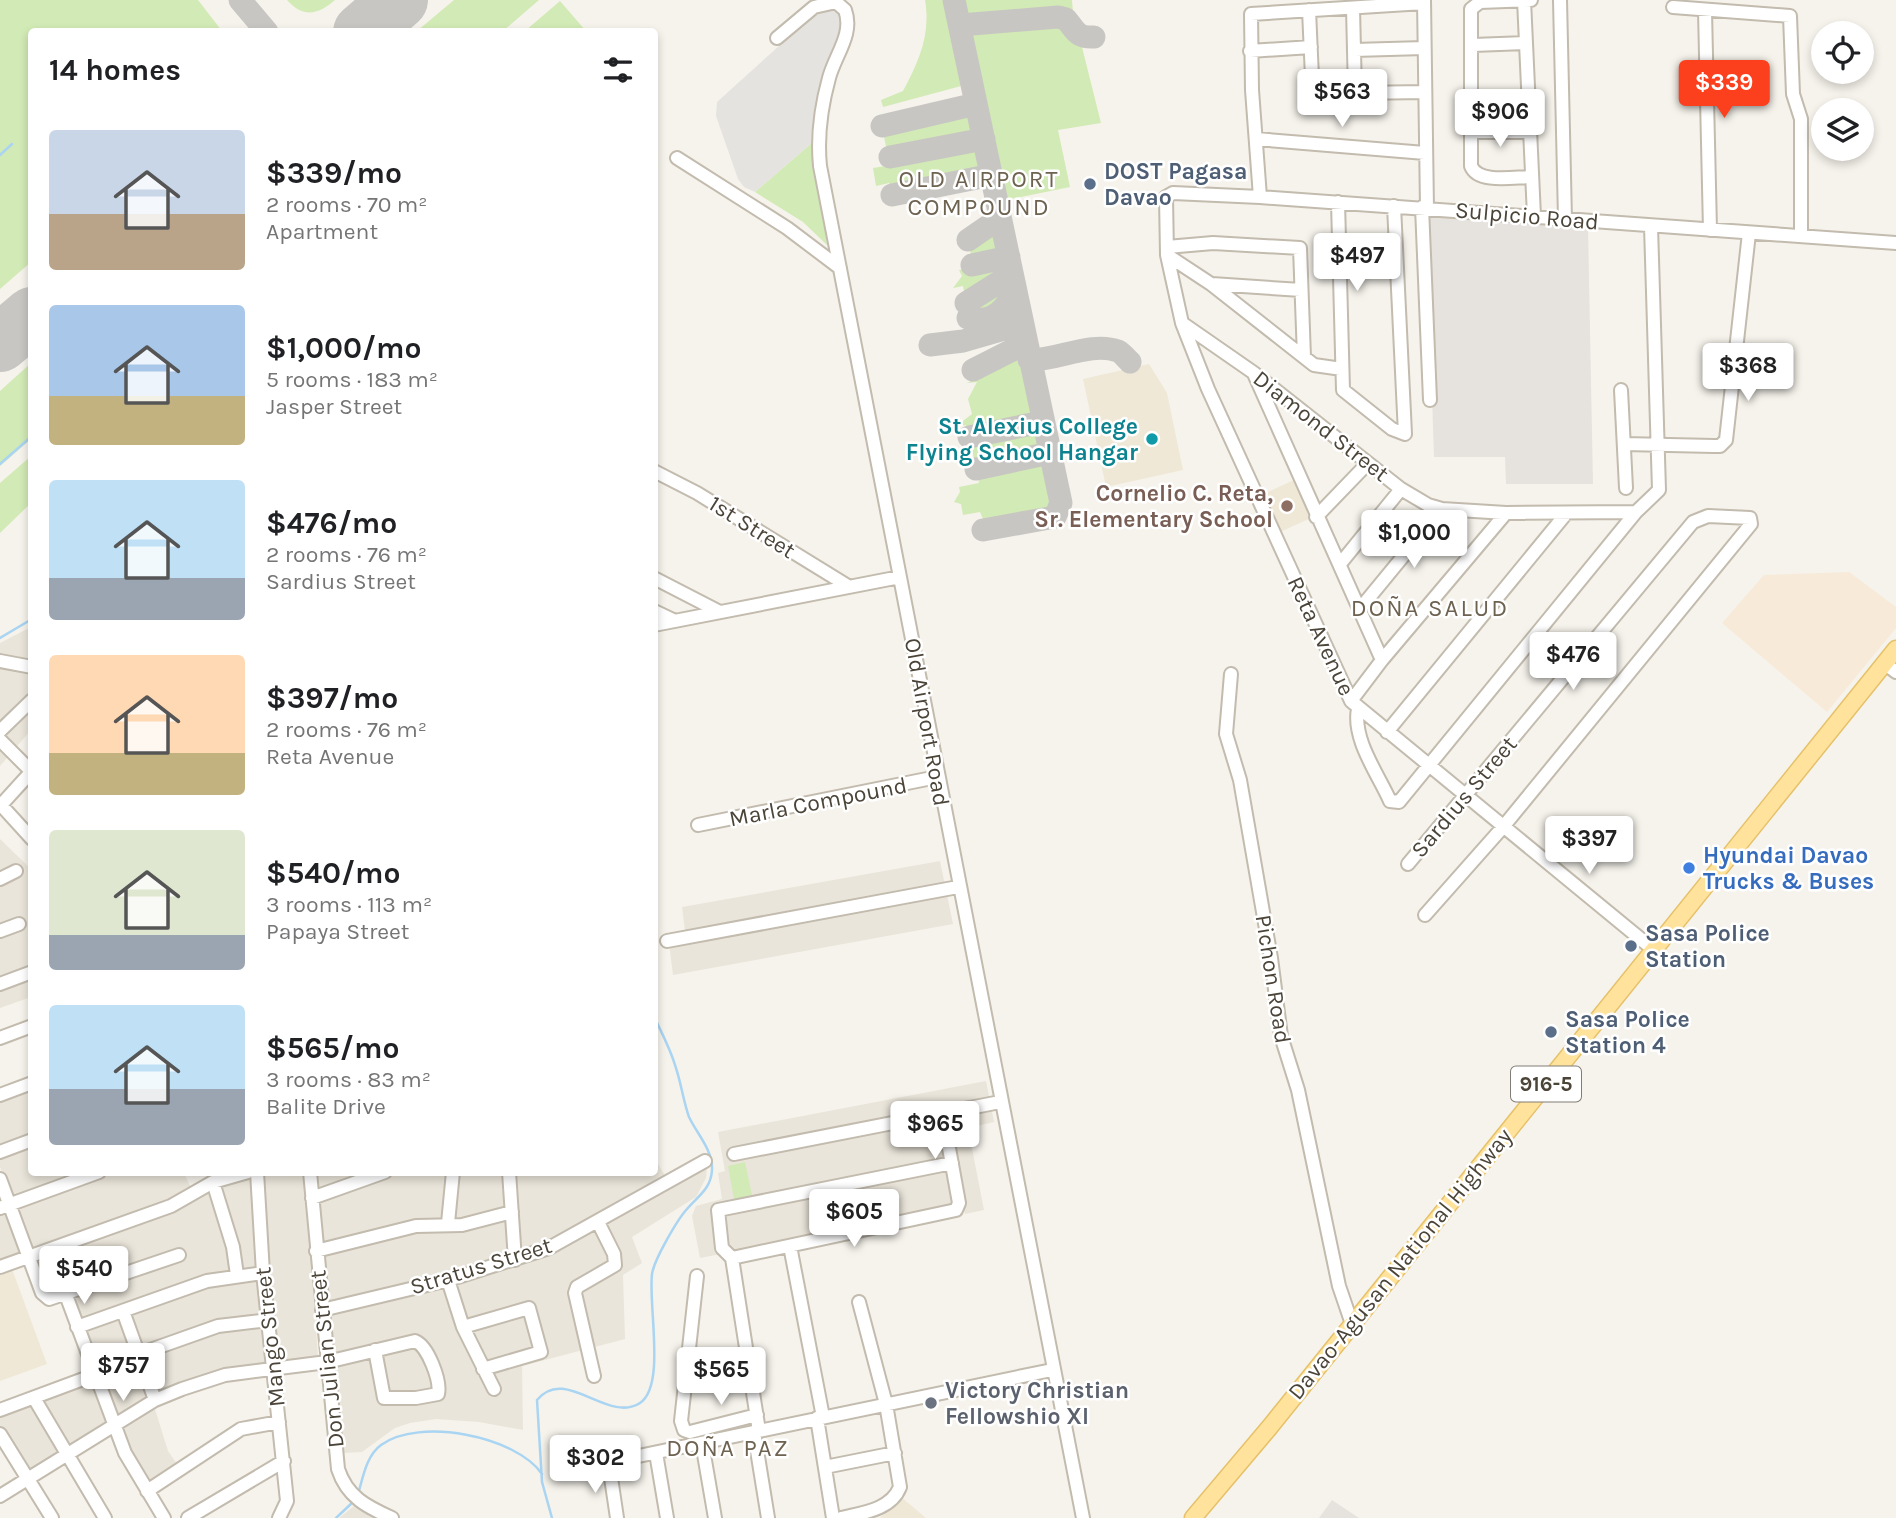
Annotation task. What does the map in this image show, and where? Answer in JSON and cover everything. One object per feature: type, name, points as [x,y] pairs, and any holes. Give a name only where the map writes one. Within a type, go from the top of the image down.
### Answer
[{"type":"main road","name":"Davao-Agusan National Highway","points":[[1193,1518],[1654,950],[1890,668],[1896,649]]},
{"type":"street","points":[[1524,0],[1534,216]]},
{"type":"street","points":[[1531,0],[1473,5],[1471,132],[1471,166],[1474,174],[1482,177],[1531,177]]},
{"type":"street","points":[[1560,0],[1565,219]]},
{"type":"street","points":[[1260,197],[1250,51],[1251,14],[1424,1],[1424,208],[1430,400]]},
{"type":"street","name":"Old Airport Road","points":[[777,38],[821,3],[836,2],[845,9],[848,30],[830,75],[818,138],[821,176],[1083,1518]]},
{"type":"street","points":[[1673,7],[1705,12],[1790,16],[1793,94],[1801,119],[1801,236]]},
{"type":"street","points":[[1309,9],[1314,102],[1350,102],[1355,100],[1353,8]]},
{"type":"street","points":[[1705,12],[1710,230]]},
{"type":"street","points":[[1473,45],[1526,43]]},
{"type":"street","points":[[1250,51],[1311,47]]},
{"type":"street","points":[[1354,50],[1424,48]]},
{"type":"street","points":[[1355,93],[1425,92]]},
{"type":"street","points":[[1471,132],[1529,132]]},
{"type":"street","points":[[1256,139],[1426,153]]},
{"type":"street","points":[[677,158],[787,228],[840,268]]},
{"type":"street","name":"Sulpicio Road","points":[[1164,203],[1166,197],[1173,194],[1260,197],[1896,243]]},
{"type":"street","points":[[1338,202],[1345,394],[1392,429],[1405,434],[1394,205]]},
{"type":"street","name":"Reta Avenue","points":[[1164,203],[1167,251],[1182,323],[1214,401],[1354,705],[1654,950]]},
{"type":"street","points":[[1506,513],[1382,660],[1354,705],[1357,727],[1393,803],[1401,801],[1636,512],[1659,490],[1651,226]]},
{"type":"street","points":[[1625,444],[1720,446],[1726,440],[1749,233]]},
{"type":"street","points":[[1167,251],[1213,243],[1300,248],[1304,357]]},
{"type":"street","points":[[1167,251],[1304,357],[1319,367],[1342,369]]},
{"type":"street","points":[[1211,284],[1301,290]]},
{"type":"street","name":"Diamond Street","points":[[1182,323],[1254,373],[1401,489],[1442,509],[1565,515],[1636,512]]},
{"type":"street","points":[[1254,373],[1382,660]]},
{"type":"street","points":[[1621,390],[1626,488]]},
{"type":"street","points":[[1316,517],[1368,463]]},
{"type":"street","name":"1st Street","points":[[658,473],[697,493],[848,586]]},
{"type":"street","points":[[1340,564],[1401,489]]},
{"type":"street","points":[[1359,610],[1442,509]]},
{"type":"street","points":[[1387,732],[1565,515]]},
{"type":"street","name":"Sardius Street","points":[[1408,864],[1693,522],[1708,516],[1747,517],[1751,524],[1503,827]]},
{"type":"street","points":[[658,624],[900,577]]},
{"type":"street","points":[[658,580],[720,612]]},
{"type":"street","points":[[658,613],[675,621]]},
{"type":"street","points":[[2,663],[28,666]]},
{"type":"street","name":"Pichon Road","points":[[1231,674],[1232,689],[1226,712],[1226,734],[1240,780],[1271,958],[1281,1036],[1297,1090],[1339,1286],[1352,1324]]},
{"type":"street","points":[[0,731],[28,704]]},
{"type":"street","points":[[0,740],[28,768]]},
{"type":"street","points":[[28,774],[1,805],[28,835]]},
{"type":"street","name":"Marla Compound","points":[[698,825],[937,777]]},
{"type":"street","points":[[1425,915],[1503,827]]},
{"type":"street","points":[[0,879],[16,871]]},
{"type":"street","points":[[667,941],[958,887]]},
{"type":"street","points":[[0,931],[19,923]]},
{"type":"street","points":[[0,984],[28,974]]},
{"type":"street","points":[[0,1038],[28,1028]]},
{"type":"street","points":[[0,1095],[28,1084]]},
{"type":"street","points":[[734,1154],[1000,1102]]},
{"type":"street","points":[[732,1258],[959,1208],[943,1115]]},
{"type":"street","points":[[0,1152],[28,1142]]},
{"type":"street","name":"Stratus Street","points":[[322,1310],[448,1280],[549,1248],[705,1161]]},
{"type":"street","points":[[768,1518],[756,1431],[757,1415],[732,1258],[722,1248],[718,1210],[952,1163]]},
{"type":"street","points":[[5,1206],[88,1176]]},
{"type":"street","points":[[0,1267],[171,1206],[213,1182],[234,1176]]},
{"type":"street","name":"Mango Street","points":[[257,1176],[263,1273],[287,1501],[279,1518]]},
{"type":"street","name":"Don Julian Street","points":[[310,1176],[338,1469],[342,1483],[359,1501],[392,1518]]},
{"type":"street","points":[[312,1198],[374,1176]]},
{"type":"street","points":[[448,1223],[453,1176]]},
{"type":"street","points":[[509,1176],[515,1259]]},
{"type":"street","points":[[0,1180],[5,1206],[44,1297],[55,1299],[179,1255]]},
{"type":"street","points":[[213,1182],[233,1247],[237,1275]]},
{"type":"street","points":[[316,1251],[404,1228],[448,1223],[466,1224],[512,1212]]},
{"type":"street","points":[[594,1376],[575,1293],[578,1287],[615,1265],[614,1254],[598,1222]]},
{"type":"street","points":[[790,1245],[820,1418],[833,1518]]},
{"type":"street","points":[[77,1327],[207,1281],[263,1273]]},
{"type":"street","points":[[697,1276],[681,1421],[684,1430],[690,1432],[757,1415]]},
{"type":"street","points":[[448,1280],[463,1327],[494,1389]]},
{"type":"street","points":[[66,1295],[94,1375],[130,1462],[164,1518]]},
{"type":"street","points":[[841,1518],[882,1507],[900,1488],[886,1404],[859,1302]]},
{"type":"street","points":[[463,1327],[529,1308],[541,1352],[483,1369]]},
{"type":"street","points":[[124,1311],[155,1400]]},
{"type":"street","points":[[139,1354],[218,1326],[269,1320]]},
{"type":"street","points":[[0,1496],[155,1400],[214,1378],[327,1362],[410,1341],[421,1343],[440,1391],[430,1397],[384,1398],[376,1350]]},
{"type":"street","points":[[617,1518],[610,1471],[617,1463],[756,1431],[1052,1370]]},
{"type":"street","points":[[0,1410],[94,1375]]},
{"type":"street","points":[[34,1398],[105,1518]]},
{"type":"street","points":[[147,1491],[241,1429],[279,1422]]},
{"type":"street","points":[[0,1434],[52,1518]]},
{"type":"street","points":[[702,1443],[715,1518]]},
{"type":"street","points":[[656,1453],[667,1518]]},
{"type":"street","points":[[825,1467],[895,1453]]},
{"type":"street","points":[[188,1518],[284,1461]]},
{"type":"shaded area","points":[[832,6],[841,14],[843,22],[814,141],[755,192],[744,187],[738,179],[716,116],[717,102],[820,9]]},
{"type":"shaded area","points":[[1426,214],[1588,226],[1593,484],[1506,484],[1505,457],[1434,457]]},
{"type":"shaded area","points":[[1149,364],[1167,393],[1183,470],[1106,487],[1083,379]]},
{"type":"shaded area","name":"Cornelio C. Reta, Sr. Elementary School","points":[[1296,479],[1313,517],[1278,533],[1261,495]]},
{"type":"shaded area","points":[[1849,572],[1896,607],[1896,628],[1827,712],[1722,623],[1764,575]]},
{"type":"shaded area","points":[[28,629],[28,733],[0,766],[0,643]]},
{"type":"shaded area","points":[[0,839],[28,866],[28,998],[0,1008]]},
{"type":"shaded area","points":[[940,861],[953,924],[673,975],[669,943],[685,931],[682,907]]},
{"type":"shaded area","points":[[986,1081],[994,1122],[968,1128],[984,1210],[965,1214],[963,1207],[700,1258],[692,1216],[696,1206],[722,1199],[718,1173],[725,1171],[718,1132]]},
{"type":"shaded area","points":[[28,1090],[28,1136],[0,1146],[0,1101]]},
{"type":"shaded area","points":[[28,1147],[28,1176],[81,1176],[13,1200],[0,1167],[0,1157]]},
{"type":"shaded area","points":[[658,1164],[666,1177],[707,1167],[706,1178],[696,1197],[632,1237],[642,1263],[623,1275],[625,1339],[522,1366],[523,1430],[479,1422],[436,1419],[395,1428],[362,1452],[342,1453],[314,1176],[658,1176]]},
{"type":"shaded area","points":[[104,1176],[185,1176],[191,1188],[170,1201],[29,1250],[16,1209]]},
{"type":"shaded area","points":[[254,1176],[260,1270],[240,1271],[216,1184]]},
{"type":"shaded area","points":[[262,1176],[306,1176],[318,1359],[276,1363]]},
{"type":"shaded area","points":[[210,1188],[229,1245],[231,1270],[79,1322],[68,1298],[48,1295],[33,1259]]},
{"type":"shaded area","points":[[6,1214],[19,1253],[0,1261],[0,1216]]},
{"type":"shaded area","points":[[12,1269],[47,1364],[0,1381],[0,1273]]},
{"type":"shaded area","points":[[259,1277],[264,1317],[141,1349],[128,1313],[199,1288]]},
{"type":"shaded area","points":[[120,1316],[151,1399],[116,1420],[81,1329]]},
{"type":"shaded area","points":[[265,1325],[269,1364],[158,1395],[144,1356],[219,1330]]},
{"type":"shaded area","points":[[92,1384],[108,1424],[68,1450],[39,1400]]},
{"type":"shaded area","points":[[32,1403],[62,1453],[30,1474],[0,1427],[0,1413]]},
{"type":"shaded area","points":[[154,1406],[168,1451],[179,1467],[147,1482],[118,1429]]},
{"type":"shaded area","points":[[900,1496],[926,1518],[880,1518]]},
{"type":"shaded area","points":[[1332,1500],[1359,1518],[1319,1518]]},
{"type":"shaded area","points":[[354,1506],[380,1518],[339,1518]]},
{"type":"green space","points":[[0,0],[198,0],[220,28],[28,28],[28,265],[0,289]]},
{"type":"green space","points":[[287,0],[335,0],[323,9],[305,12]]},
{"type":"green space","points":[[454,0],[539,0],[506,28],[421,28]]},
{"type":"green space","points":[[925,0],[947,0],[965,85],[883,107],[881,100],[903,91],[919,58],[925,36]]},
{"type":"green space","points":[[963,0],[1072,0],[1073,13],[973,20],[966,15]]},
{"type":"green space","points":[[560,1],[583,28],[528,28]]},
{"type":"green space","points":[[1057,21],[1080,39],[1101,123],[1058,130],[1070,187],[1006,200],[970,29]]},
{"type":"green space","points":[[964,113],[972,118],[973,137],[888,156],[883,132]]},
{"type":"green space","points":[[814,141],[827,245],[803,222],[755,192]]},
{"type":"green space","points":[[973,144],[978,148],[981,174],[891,193],[889,183],[876,186],[873,168],[892,165],[891,161]]},
{"type":"green space","points":[[991,231],[996,232],[998,254],[971,262],[970,244]]},
{"type":"green space","points":[[997,262],[1003,265],[1002,278],[965,297],[963,286],[953,288],[962,276],[959,270]]},
{"type":"green space","points":[[1003,286],[1008,289],[1007,300],[1000,308],[982,316],[967,312],[967,307]]},
{"type":"green space","points":[[1020,350],[1035,421],[969,434],[966,425],[955,427],[972,414],[968,399],[977,382],[967,383],[977,378],[975,373]]},
{"type":"green space","points":[[28,366],[28,442],[0,466],[0,391]]},
{"type":"green space","points":[[1037,428],[1042,453],[1012,459],[1011,456],[976,467],[970,441]]},
{"type":"green space","points":[[1043,458],[1054,508],[1050,514],[986,526],[980,512],[963,515],[961,504],[954,502],[960,492],[959,487],[979,483],[977,472],[1002,467],[1003,470],[1014,468],[1013,464]]},
{"type":"green space","points":[[28,459],[28,506],[0,533],[0,483]]},
{"type":"green space","points":[[745,1162],[752,1195],[734,1199],[728,1166]]},
{"type":"waterway","points":[[0,155],[12,144]]},
{"type":"waterway","points":[[0,464],[28,440]]},
{"type":"waterway","points":[[0,638],[28,621]]},
{"type":"waterway","points":[[552,1518],[542,1482],[537,1400],[548,1391],[560,1389],[614,1406],[628,1407],[640,1403],[648,1394],[654,1363],[652,1274],[661,1250],[678,1222],[703,1192],[711,1177],[710,1156],[689,1117],[673,1059],[658,1025]]},
{"type":"waterway","points":[[358,1494],[366,1468],[376,1450],[398,1437],[419,1432],[466,1435],[490,1441],[529,1461],[542,1474]]},
{"type":"waterway","points":[[336,1518],[353,1502]]},
{"type":"taxiway","points":[[240,0],[264,28]]},
{"type":"taxiway","points":[[954,0],[1061,503],[1055,517],[983,530]]},
{"type":"taxiway","points":[[960,25],[1058,17],[1066,19],[1080,35],[1094,37]]},
{"type":"taxiway","points":[[882,126],[976,104]]},
{"type":"taxiway","points":[[890,157],[984,139]]},
{"type":"taxiway","points":[[892,195],[992,175]]},
{"type":"taxiway","points":[[968,240],[1000,218]]},
{"type":"taxiway","points":[[972,265],[1009,257]]},
{"type":"taxiway","points":[[966,303],[1012,274]]},
{"type":"taxiway","points":[[968,318],[985,319],[999,312],[1009,301],[1015,286]]},
{"type":"taxiway","points":[[930,345],[963,341],[1022,324]]},
{"type":"taxiway","points":[[973,370],[1026,343]]},
{"type":"taxiway","points":[[1029,360],[1097,348],[1118,351],[1130,362]]},
{"type":"taxiway","points":[[969,437],[1042,422]]},
{"type":"taxiway","points":[[976,469],[1050,453]]},
{"type":"runway","points":[[367,28],[399,0]]},
{"type":"runway","points":[[0,343],[28,319]]},
{"type":"place","name":"DOST Pagasa Davao","points":[[1090,184]]},
{"type":"place","name":"St. Alexius College Flying School Hangar","points":[[1152,439]]},
{"type":"place","name":"Cornelio C. Reta, Sr. Elementary School","points":[[1287,506]]},
{"type":"place","name":"Hyundai Davao Trucks & Buses","points":[[1689,868]]},
{"type":"place","name":"Sasa Police Station","points":[[1631,946]]},
{"type":"place","name":"Sasa Police Station 4","points":[[1551,1032]]},
{"type":"place","name":"Victory Christian Fellowshio XI","points":[[931,1403]]},
{"type":"district","name":"OLD AIRPORT COMPOUND","points":[[979,193]]},
{"type":"district","name":"DOÑA SALUD","points":[[1430,608]]},
{"type":"district","name":"DOÑA PAZ","points":[[728,1448]]}]
